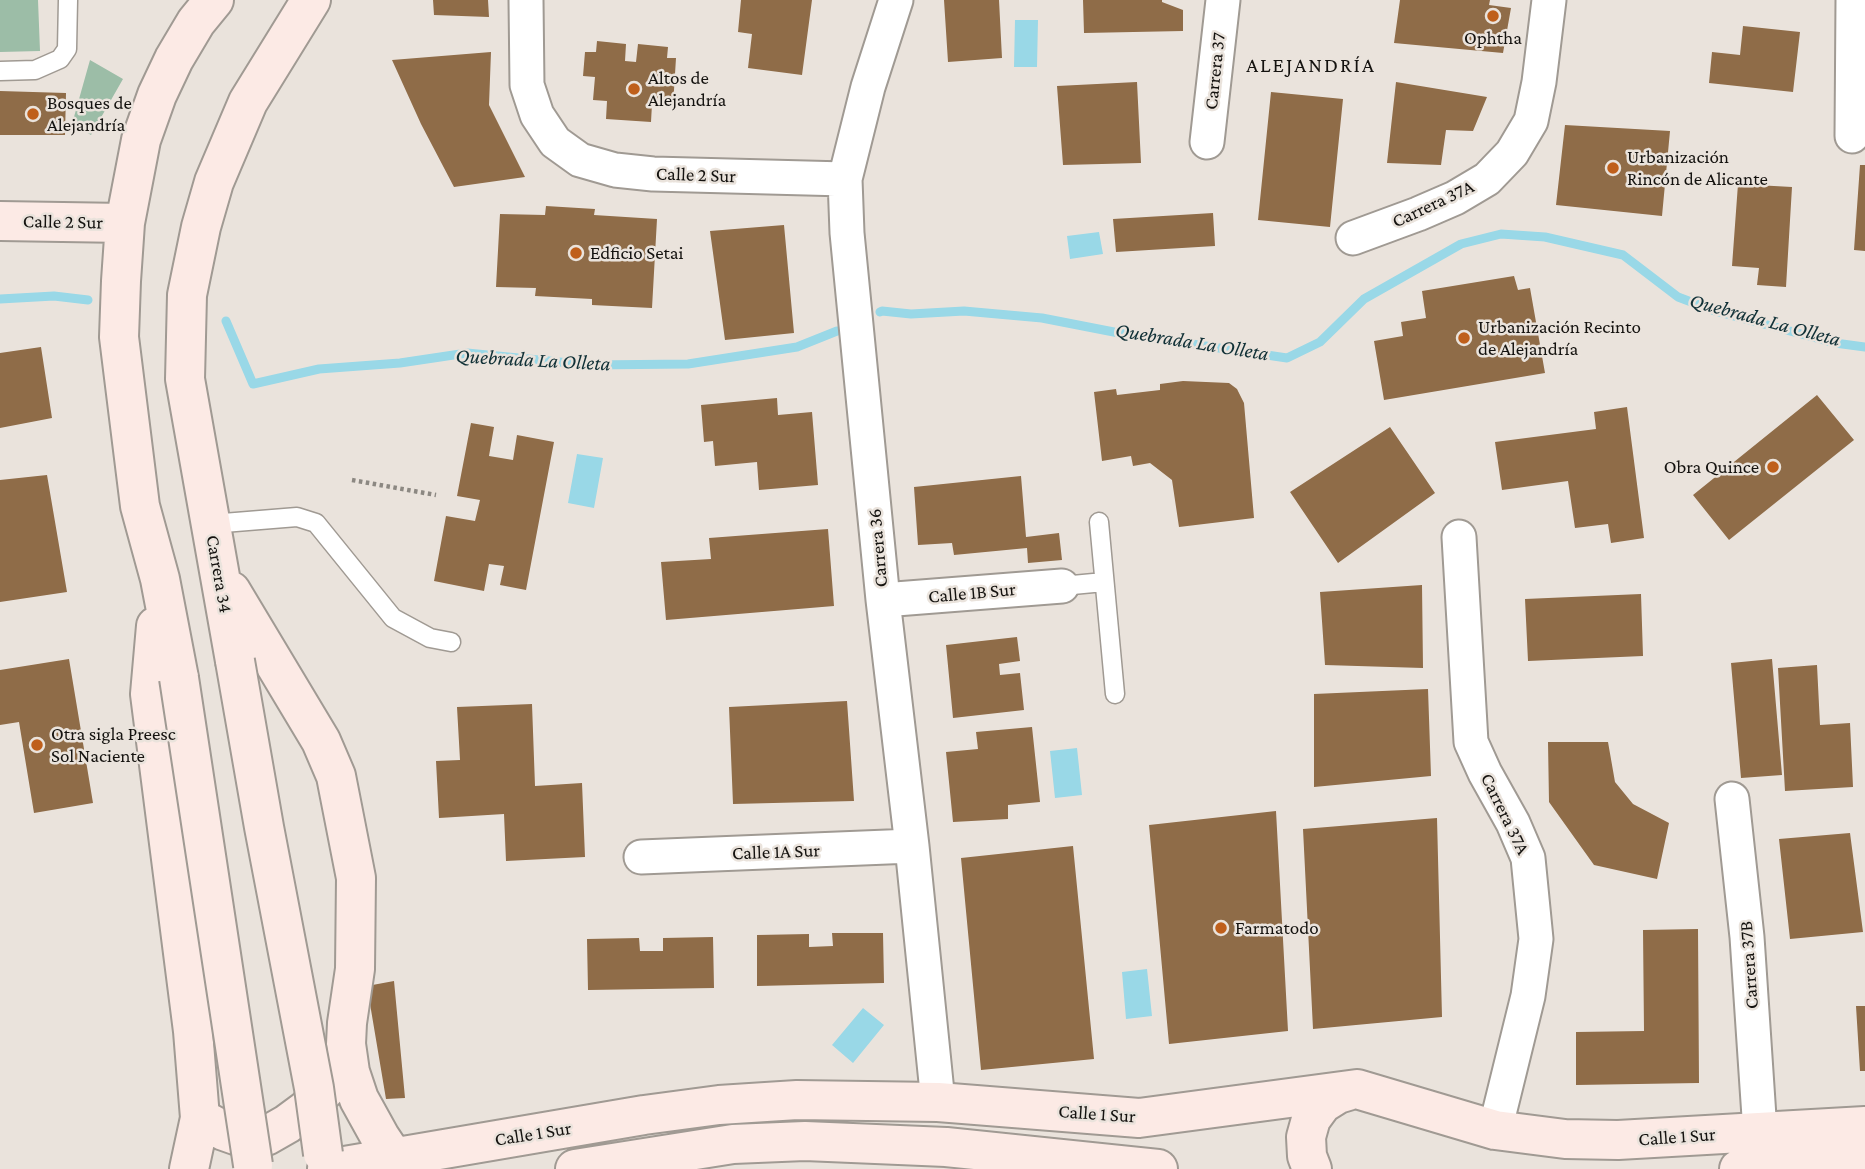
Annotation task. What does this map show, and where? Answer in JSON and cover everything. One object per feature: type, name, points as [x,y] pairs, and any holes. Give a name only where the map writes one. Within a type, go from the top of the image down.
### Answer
[{"type":"street","points":[[214,0],[196,22],[174,59],[141,140],[125,223],[119,337],[140,506],[160,579],[179,678],[254,1169]]},
{"type":"street","name":"Carrera 34","points":[[311,0],[248,102],[214,182],[201,227],[187,295],[185,379],[264,827],[314,1088],[326,1169]]},
{"type":"street","name":"Calle 2 Sur","points":[[526,0],[527,85],[537,116],[555,142],[580,160],[615,170],[653,174],[845,179]]},
{"type":"street","name":"Carrera 36","points":[[896,0],[868,88],[845,179],[847,233],[883,600],[938,1102]]},
{"type":"street","name":"Carrera 37","points":[[1207,142],[1223,0]]},
{"type":"street","name":"Carrera 37A","points":[[1353,238],[1455,198],[1487,179],[1512,153],[1531,121],[1539,82],[1549,0]]},
{"type":"street","points":[[1852,136],[1853,0]]},
{"type":"street","name":"Calle 2 Sur","points":[[0,221],[125,223]]},
{"type":"street","name":"Carrera 37A","points":[[1459,537],[1471,742],[1528,858],[1536,939],[1528,996],[1495,1130]]},
{"type":"street","points":[[219,571],[321,741],[336,776],[356,878],[355,969],[346,1044],[349,1072],[359,1099],[394,1158]]},
{"type":"street","points":[[160,579],[150,694],[193,1031],[200,1118],[189,1169]]},
{"type":"street","name":"Calle 1B Sur","points":[[883,600],[1062,586]]},
{"type":"street","name":"Carrera 37B","points":[[1732,799],[1747,937],[1760,1132]]},
{"type":"street","name":"Calle 1A Sur","points":[[641,857],[912,846]]},
{"type":"street","points":[[200,1118],[241,1137],[266,1136],[287,1125],[306,1110],[349,1063]]},
{"type":"street","points":[[1312,1169],[1307,1156],[1306,1137],[1311,1119],[1322,1104],[1338,1094],[1357,1089]]},
{"type":"street","name":"Calle 1 Sur","points":[[326,1169],[631,1117],[719,1105],[797,1100],[938,1102],[1139,1118],[1357,1089],[1495,1130],[1565,1139],[1618,1140],[1865,1126]]},
{"type":"street","points":[[575,1169],[733,1144],[806,1141],[946,1147],[1147,1168]]},
{"type":"street","points":[[1739,1169],[1865,1162]]},
{"type":"lane","points":[[0,71],[35,70],[60,59],[67,49],[68,0]]},
{"type":"lane","points":[[211,524],[298,517],[316,523],[393,618],[430,638],[451,642]]},
{"type":"lane","points":[[1099,522],[1115,694]]},
{"type":"lane","points":[[1062,586],[1104,582]]},
{"type":"path","points":[[352,480],[436,495]]},
{"type":"green space","points":[[0,0],[38,0],[40,51],[0,52]]},
{"type":"green space","points":[[90,60],[123,79],[91,135],[72,124]]},
{"type":"water","points":[[1015,20],[1038,20],[1037,67],[1014,67]]},
{"type":"water","points":[[1099,232],[1103,254],[1070,259],[1067,236]]},
{"type":"water","points":[[577,454],[603,458],[594,508],[568,503]]},
{"type":"water","points":[[1077,748],[1082,795],[1055,798],[1050,751]]},
{"type":"water","points":[[1147,969],[1152,1016],[1126,1019],[1122,972]]},
{"type":"water","points":[[863,1008],[884,1025],[853,1063],[832,1045]]},
{"type":"building","points":[[433,0],[488,0],[489,17],[434,15]]},
{"type":"building","points":[[741,0],[812,0],[802,75],[748,68],[752,34],[738,32]]},
{"type":"building","points":[[944,0],[999,0],[1002,58],[948,62]]},
{"type":"building","points":[[1083,0],[1162,0],[1183,10],[1183,31],[1084,33]]},
{"type":"building","points":[[1400,0],[1490,0],[1489,5],[1511,8],[1503,53],[1394,43]]},
{"type":"building","points":[[1743,26],[1800,32],[1793,92],[1709,83],[1712,52],[1740,55]]},
{"type":"building","name":"Altos de Alejandría","points":[[597,41],[626,44],[625,61],[636,62],[638,44],[668,47],[667,58],[676,58],[673,106],[652,104],[651,122],[606,119],[607,101],[593,100],[595,77],[583,76],[585,52],[596,52]]},
{"type":"building","points":[[491,52],[489,105],[525,177],[454,187],[392,60]]},
{"type":"building","points":[[1137,82],[1141,163],[1063,165],[1057,86]]},
{"type":"building","points":[[1396,82],[1487,97],[1473,131],[1446,130],[1441,165],[1387,163]]},
{"type":"building","name":"Bosques de Alejandría","points":[[0,91],[66,93],[65,135],[0,135]]},
{"type":"building","points":[[1271,92],[1343,99],[1330,227],[1258,220]]},
{"type":"building","name":"Urbanización Rincón de Alicante","points":[[1565,125],[1670,131],[1662,216],[1556,205]]},
{"type":"building","points":[[1860,165],[1865,165],[1865,251],[1854,250]]},
{"type":"building","points":[[1738,184],[1792,187],[1786,287],[1757,285],[1759,268],[1732,266]]},
{"type":"building","name":"Edficio Setai","points":[[546,206],[595,209],[594,215],[657,219],[652,308],[592,305],[592,299],[535,296],[536,288],[496,287],[500,214],[545,215]]},
{"type":"building","points":[[1213,213],[1215,246],[1116,252],[1113,219]]},
{"type":"building","points":[[784,225],[794,333],[725,340],[710,231]]},
{"type":"building","name":"Urbanización Recinto de Alejandría","points":[[1514,276],[1518,290],[1530,288],[1545,373],[1384,400],[1374,341],[1403,336],[1401,322],[1426,318],[1422,291]]},
{"type":"building","points":[[41,347],[52,418],[0,428],[0,353]]},
{"type":"building","points":[[1183,381],[1229,383],[1237,389],[1244,403],[1254,518],[1179,527],[1172,480],[1150,463],[1133,466],[1131,456],[1102,461],[1094,392],[1116,389],[1117,395],[1160,390],[1160,384]]},
{"type":"building","name":"Obra Quince","points":[[1817,395],[1854,440],[1729,540],[1693,495]]},
{"type":"building","points":[[777,398],[778,415],[812,412],[818,485],[759,490],[757,462],[715,466],[713,441],[704,442],[701,405]]},
{"type":"building","points":[[1627,407],[1644,538],[1611,543],[1608,524],[1575,528],[1568,481],[1502,490],[1495,442],[1596,429],[1594,412]]},
{"type":"building","points":[[471,423],[494,427],[489,456],[513,460],[517,435],[554,442],[526,590],[500,585],[504,566],[489,564],[484,591],[434,581],[446,516],[475,521],[480,500],[457,496]]},
{"type":"building","points":[[1390,427],[1435,493],[1338,563],[1290,492]]},
{"type":"building","points":[[47,475],[67,592],[0,602],[0,480]]},
{"type":"building","points":[[1021,476],[1026,537],[1059,533],[1062,560],[1028,563],[1027,548],[954,555],[952,543],[918,545],[914,487]]},
{"type":"building","points":[[828,529],[834,606],[666,620],[661,562],[711,559],[709,538]]},
{"type":"building","points":[[1422,585],[1423,668],[1325,665],[1320,592]]},
{"type":"building","points":[[1641,594],[1643,656],[1528,661],[1525,599]]},
{"type":"building","points":[[1017,637],[1020,661],[999,664],[1000,675],[1020,673],[1024,710],[953,718],[946,645]]},
{"type":"building","points":[[69,659],[93,803],[34,813],[19,722],[0,725],[0,670]]},
{"type":"building","points":[[1772,659],[1782,775],[1741,778],[1731,663]]},
{"type":"building","points":[[1817,665],[1820,725],[1850,723],[1853,787],[1785,791],[1778,668]]},
{"type":"building","points":[[1428,689],[1431,776],[1314,787],[1314,694]]},
{"type":"building","points":[[847,701],[854,801],[733,804],[729,707]]},
{"type":"building","points":[[532,704],[535,786],[582,783],[585,857],[506,861],[504,814],[439,818],[436,761],[460,760],[457,707]]},
{"type":"building","points":[[1032,727],[1040,802],[1008,805],[1008,819],[953,822],[946,752],[978,749],[976,732]]},
{"type":"building","points":[[1548,742],[1608,742],[1615,782],[1633,804],[1669,823],[1657,879],[1594,865],[1549,802]]},
{"type":"building","name":"Farmatodo","points":[[1276,811],[1288,1031],[1169,1044],[1149,825]]},
{"type":"building","points":[[1437,818],[1442,1017],[1313,1029],[1303,829]]},
{"type":"building","points":[[1850,833],[1863,932],[1790,939],[1779,839]]},
{"type":"building","points":[[1073,846],[1094,1059],[981,1070],[961,858]]},
{"type":"building","points":[[1698,929],[1699,1083],[1576,1085],[1576,1032],[1644,1031],[1643,930]]},
{"type":"building","points":[[832,933],[883,933],[884,983],[757,986],[757,935],[809,934],[809,947],[833,946]]},
{"type":"building","points":[[713,937],[714,988],[588,990],[587,939],[639,938],[640,951],[663,951],[663,938]]},
{"type":"building","points":[[394,981],[405,1098],[386,1099],[367,986]]},
{"type":"building","points":[[1856,1006],[1865,1006],[1865,1071],[1860,1071]]},
{"type":"waterway","name":"Quebrada La Olleta","points":[[880,312],[911,314],[964,311],[1042,318],[1124,334],[1287,358],[1320,342],[1364,299],[1461,244],[1501,234],[1545,237],[1623,255],[1678,297],[1715,311],[1835,343],[1865,347]]},
{"type":"waterway","name":"Quebrada La Olleta","points":[[0,299],[54,296],[88,300]]},
{"type":"waterway","name":"Quebrada La Olleta","points":[[226,321],[253,384],[319,369],[400,363],[467,353],[590,365],[688,364],[797,347],[837,331]]},
{"type":"place","name":"Ophtha","points":[[1493,16]]},
{"type":"place","name":"Altos de Alejandría","points":[[634,89]]},
{"type":"place","name":"Bosques de Alejandría","points":[[33,114]]},
{"type":"place","name":"Urbanización Rincón de Alicante","points":[[1613,168]]},
{"type":"place","name":"Edficio Setai","points":[[576,253]]},
{"type":"place","name":"Urbanización Recinto de Alejandría","points":[[1464,338]]},
{"type":"place","name":"Obra Quince","points":[[1773,467]]},
{"type":"place","name":"Otra sigla Preesc Sol Naciente","points":[[37,745]]},
{"type":"place","name":"Farmatodo","points":[[1221,928]]},
{"type":"district","name":"ALEJANDRÍA","points":[[1311,66]]}]
